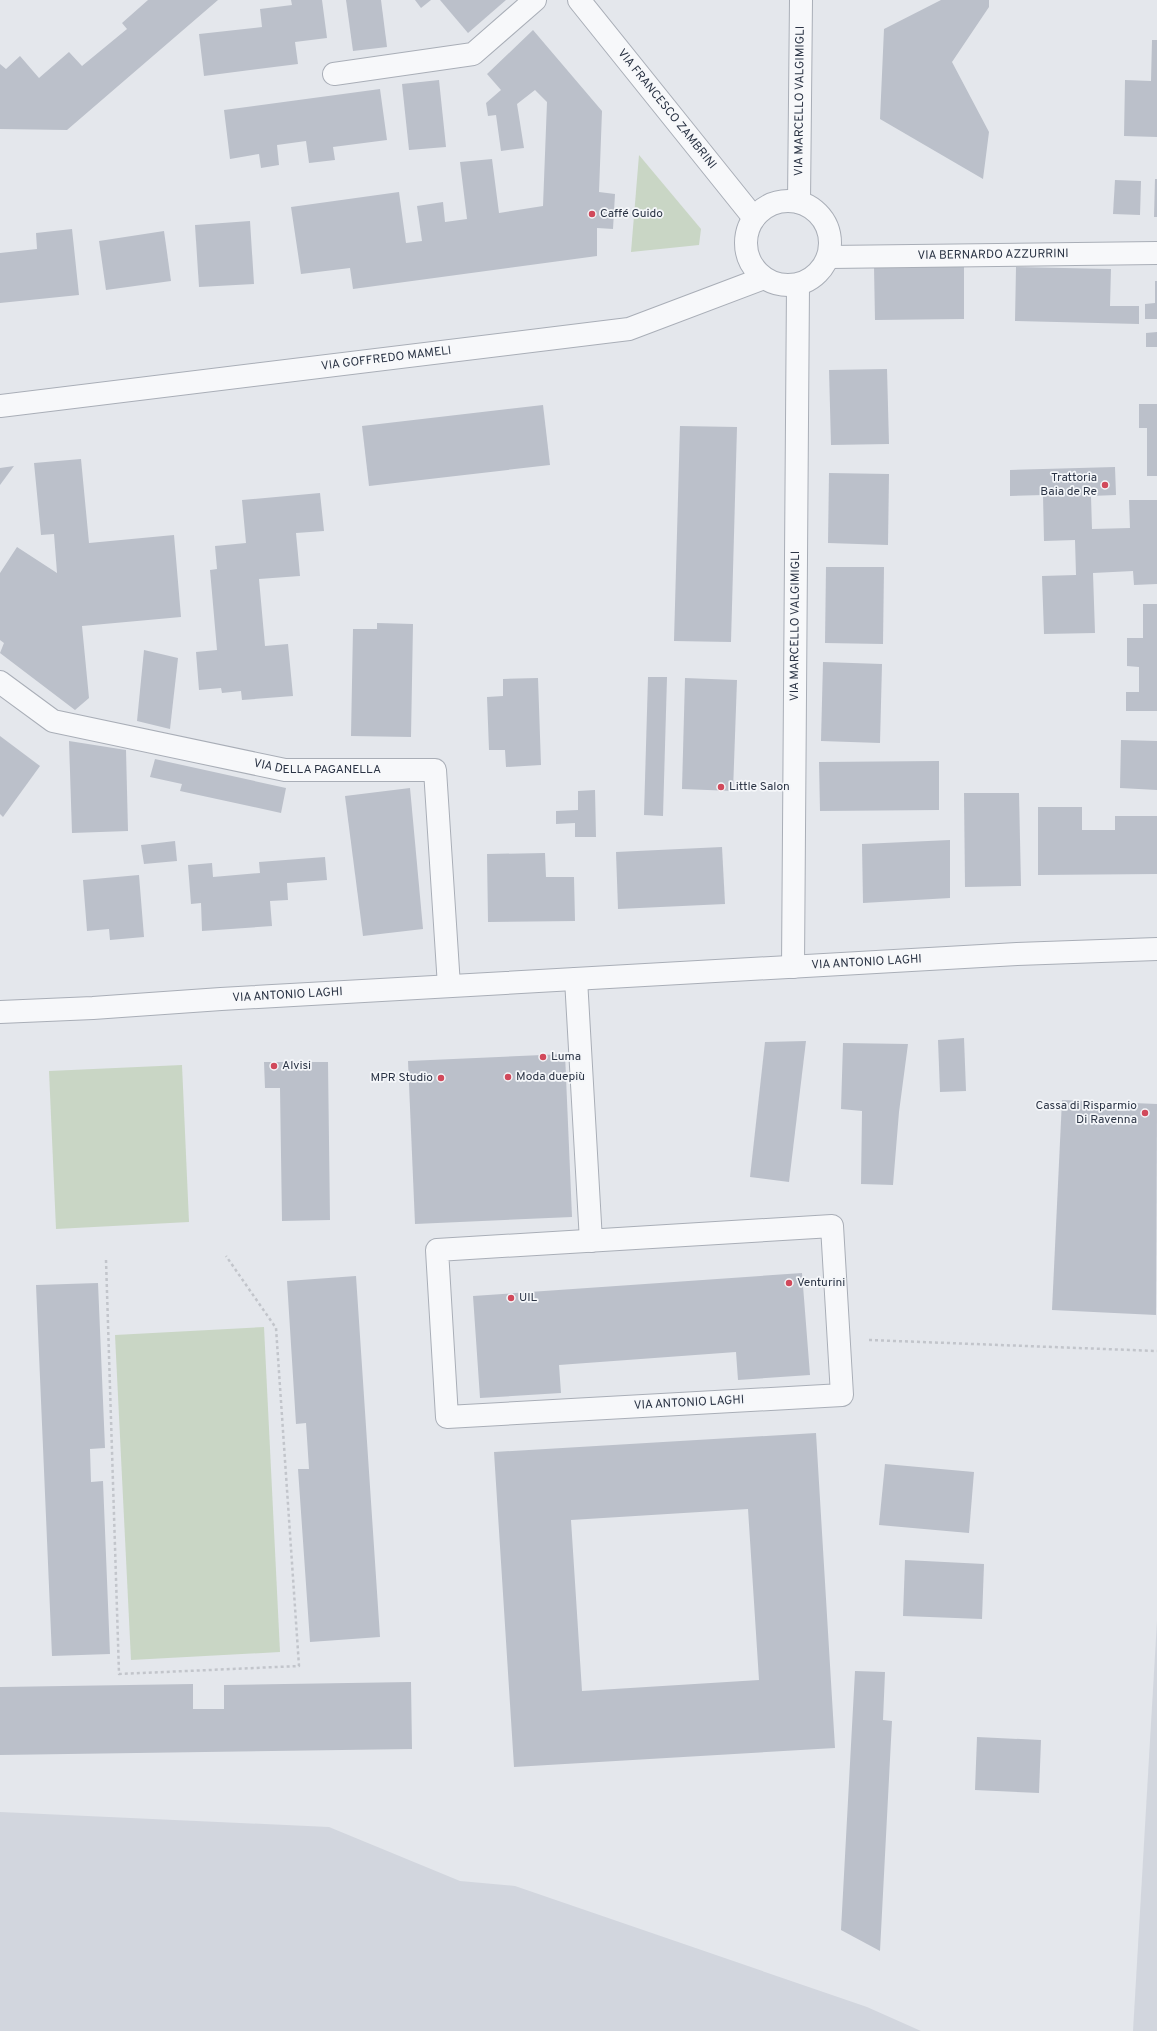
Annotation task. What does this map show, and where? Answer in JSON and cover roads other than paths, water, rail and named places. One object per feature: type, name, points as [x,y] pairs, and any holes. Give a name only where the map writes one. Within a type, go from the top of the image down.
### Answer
[{"type":"street","points":[[334,74],[473,54],[535,0]]},
{"type":"street","name":"VIA FRANCESCO ZAMBRINI","points":[[579,0],[754,218]]},
{"type":"street","name":"VIA MARCELLO VALGIMIGLI","points":[[799,202],[801,0]]},
{"type":"street","points":[[787,201],[799,202],[812,208],[822,218],[828,230],[830,243],[829,257],[822,269],[811,279],[798,285],[786,286],[775,284],[754,270],[748,257],[746,244],[748,230],[754,218],[763,209],[774,204],[787,201]]},
{"type":"street","name":"VIA BERNARDO AZZURRINI","points":[[829,257],[1157,253]]},
{"type":"street","name":"VIA GOFFREDO MAMELI","points":[[0,406],[629,329],[764,278]]},
{"type":"street","name":"VIA MARCELLO VALGIMIGLI","points":[[793,967],[798,285]]},
{"type":"street","name":"VIA DELLA PAGANELLA","points":[[0,682],[53,721],[285,770],[436,770],[449,986]]},
{"type":"street","name":"VIA ANTONIO LAGHI","points":[[0,1012],[93,1008],[1046,952],[1157,949]]},
{"type":"street","points":[[576,979],[591,1241]]},
{"type":"street","name":"VIA ANTONIO LAGHI","points":[[832,1226],[842,1394],[447,1417],[437,1250],[591,1241],[832,1226]]},
{"type":"place","name":"Caffé Guido","points":[[592,214]]},
{"type":"place","name":"Trattoria Baia de Re","points":[[1105,485]]},
{"type":"place","name":"Little Salon","points":[[721,787]]},
{"type":"place","name":"Luma","points":[[543,1057]]},
{"type":"place","name":"Alvisi","points":[[274,1066]]},
{"type":"place","name":"Moda duepiù","points":[[508,1077]]},
{"type":"place","name":"MPR Studio","points":[[441,1078]]},
{"type":"place","name":"Cassa di Risparmio Di Ravenna","points":[[1145,1113]]},
{"type":"place","name":"Venturini","points":[[789,1283]]},
{"type":"place","name":"UIL","points":[[511,1298]]}]
